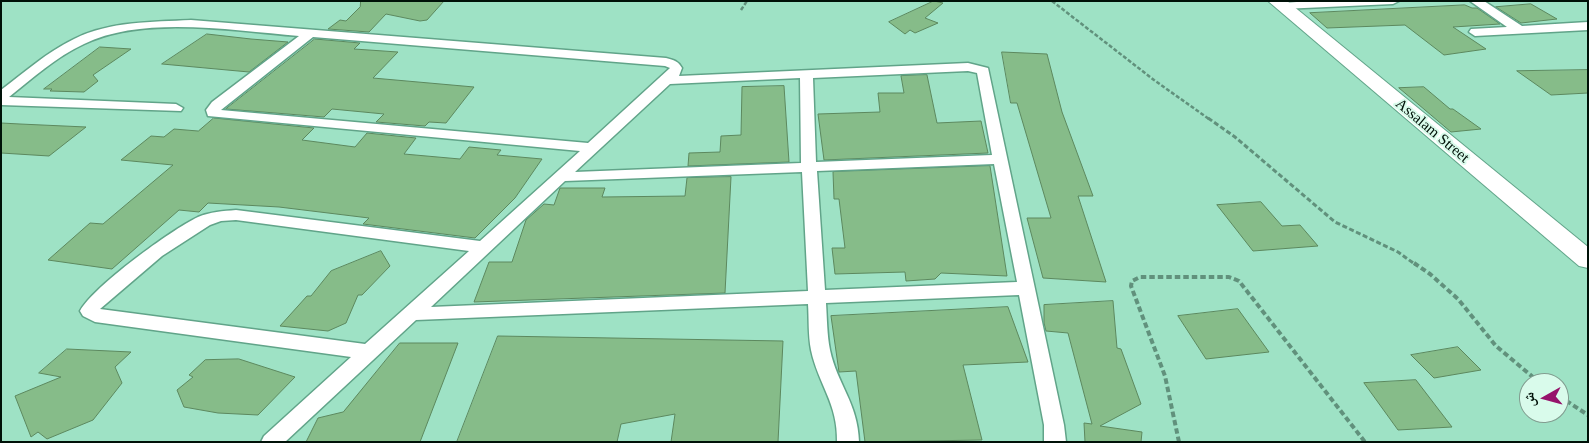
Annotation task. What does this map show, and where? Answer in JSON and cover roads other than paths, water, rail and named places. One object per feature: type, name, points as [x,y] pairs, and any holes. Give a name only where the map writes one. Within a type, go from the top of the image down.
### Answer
[{"type":"main road","name":"Assalam Street","points":[[1279,4],[1588,260]]},
{"type":"street","points":[[1279,4],[1393,1]]},
{"type":"street","points":[[1476,1],[1520,30]]},
{"type":"street","points":[[1,96],[54,56],[89,37],[132,27],[191,24],[673,64],[676,68],[667,80],[270,442]]},
{"type":"street","points":[[1474,32],[1588,26]]},
{"type":"street","points":[[310,34],[217,106],[213,113],[593,148]]},
{"type":"street","points":[[667,80],[968,67],[980,70],[984,74],[1055,430],[1055,442]]},
{"type":"street","points":[[806,74],[809,166],[820,349],[824,363],[847,414],[848,442]]},
{"type":"street","points":[[1,101],[176,108]]},
{"type":"street","points":[[561,177],[1001,159]]},
{"type":"street","points":[[369,352],[95,315],[90,312],[94,304],[156,252],[204,221],[220,216],[236,215],[484,247]]},
{"type":"street","points":[[410,314],[1026,288]]}]
